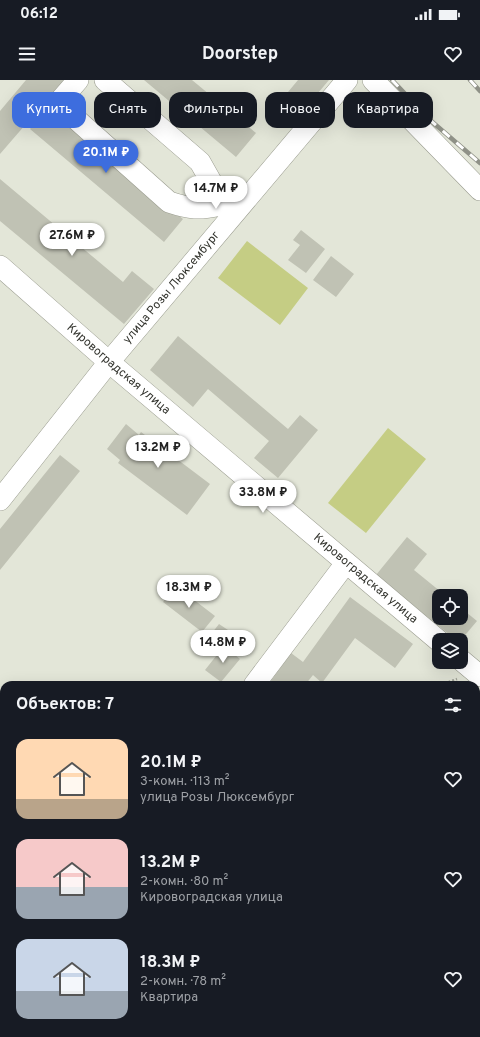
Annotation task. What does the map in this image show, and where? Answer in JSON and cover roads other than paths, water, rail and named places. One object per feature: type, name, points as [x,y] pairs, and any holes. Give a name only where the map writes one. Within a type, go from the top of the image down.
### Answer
[{"type":"street","points":[[78,80],[58,103],[169,202],[187,208],[227,209]]},
{"type":"street","points":[[105,80],[200,162],[227,209]]},
{"type":"street","name":"улица Розы Люксембург","points":[[0,500],[227,209],[347,80]]},
{"type":"street","points":[[373,80],[480,190]]},
{"type":"street","name":"Кировоградская улица","points":[[0,266],[109,362],[432,635]]},
{"type":"street","points":[[257,681],[346,562]]},
{"type":"street","points":[[460,669],[480,676]]},
{"type":"railway","points":[[392,80],[430,120],[480,163]]},
{"type":"railway","points":[[470,80],[480,91]]}]
